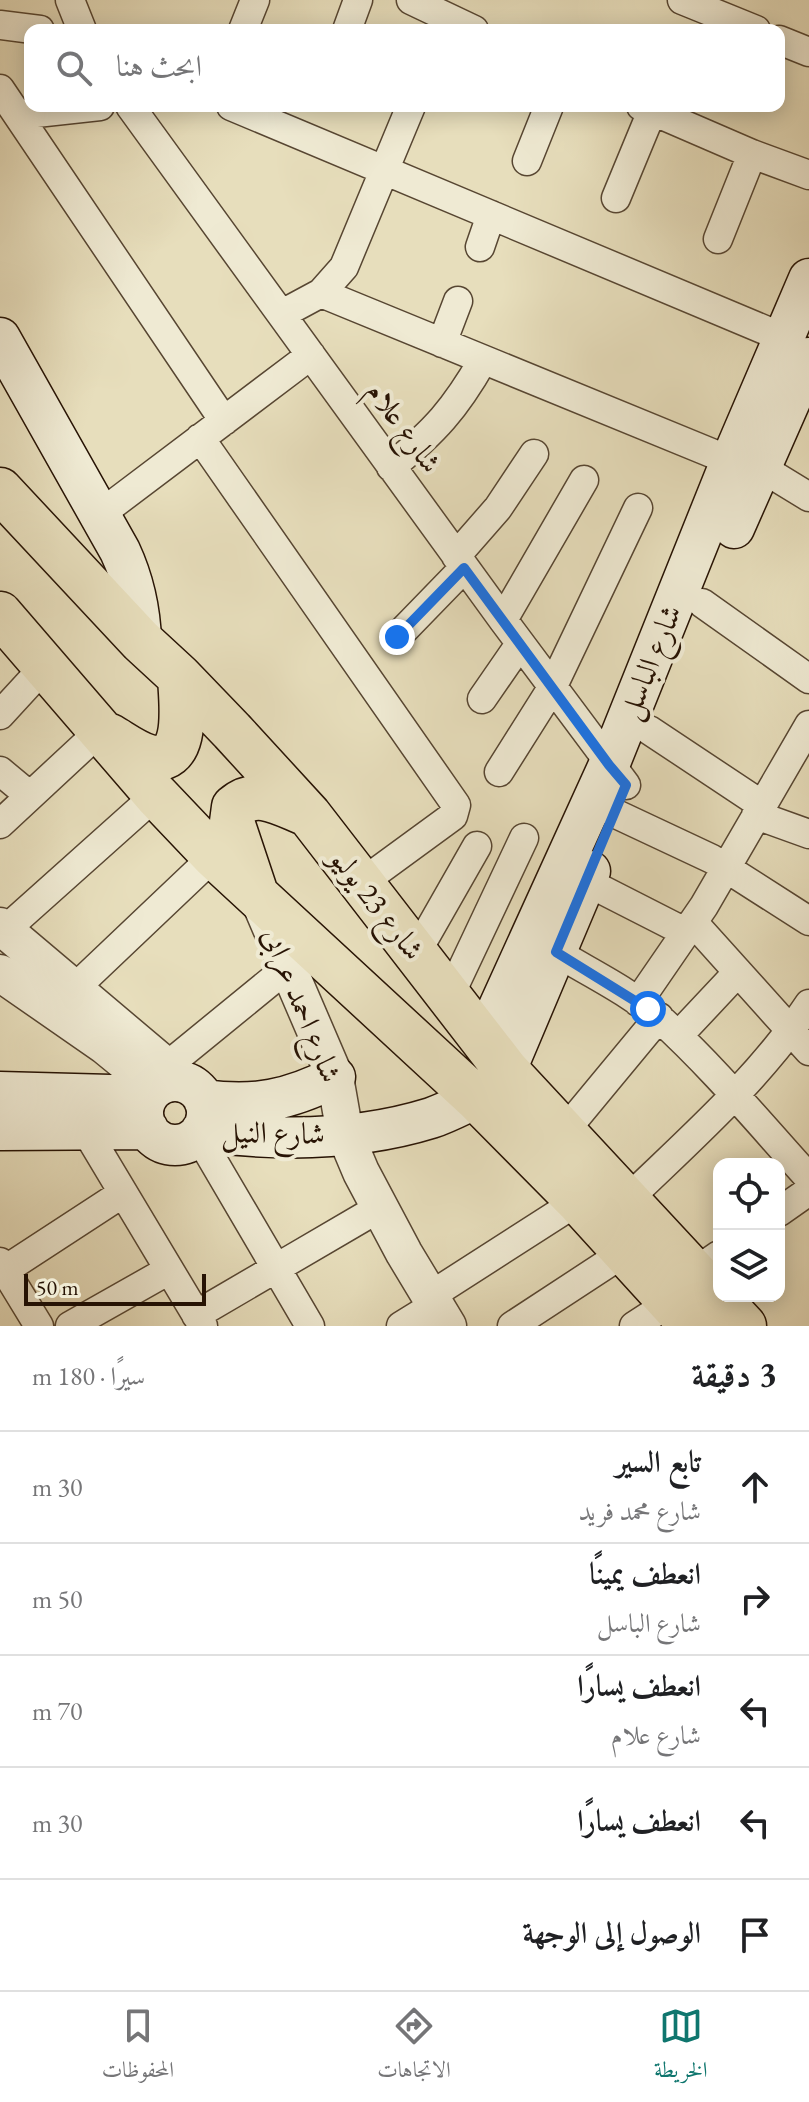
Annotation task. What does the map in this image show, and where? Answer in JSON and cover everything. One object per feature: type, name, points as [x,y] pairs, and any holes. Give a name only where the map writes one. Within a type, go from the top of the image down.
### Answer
[{"type":"main road","name":"شارع الباسل","points":[[489,1070],[616,788],[796,348],[807,288]]},
{"type":"main road","points":[[0,338],[132,578],[138,603],[141,641]]},
{"type":"main road","name":"شارع الباسل","points":[[489,1070],[556,952],[585,881],[616,788],[649,730],[702,603],[746,464]]},
{"type":"main road","name":"شارع 23 يوليو","points":[[0,490],[309,815],[449,997],[489,1070],[578,1201],[625,1252],[694,1289],[744,1326]]},
{"type":"main road","name":"شارع 23 يوليو","points":[[0,614],[156,795],[214,856],[300,933],[489,1070],[563,1133],[626,1201],[694,1289]]},
{"type":"main road","points":[[100,731],[152,758],[174,750],[180,741],[181,729],[180,677]]},
{"type":"main road","points":[[258,898],[232,822],[234,807],[248,797],[265,798],[309,815]]},
{"type":"main road","name":"شارع النيل","points":[[0,1130],[85,1129],[176,1104],[273,1138],[345,1134],[432,1118],[489,1070]]},
{"type":"main road","name":"شارع النيل","points":[[0,1092],[176,1104],[246,1103],[267,1102],[307,1091],[335,1077]]},
{"type":"street","points":[[70,0],[80,24]]},
{"type":"street","points":[[245,24],[255,0]]},
{"type":"street","points":[[349,24],[358,0]]},
{"type":"street","points":[[411,0],[449,16]]},
{"type":"street","points":[[682,0],[741,24]]},
{"type":"street","points":[[0,25],[24,28]]},
{"type":"street","points":[[785,42],[809,52]]},
{"type":"street","points":[[8,106],[224,421]]},
{"type":"street","name":"شارع علام","points":[[134,112],[552,688],[616,788]]},
{"type":"street","points":[[245,112],[796,348]]},
{"type":"street","points":[[282,314],[321,293],[344,267],[408,112]]},
{"type":"street","points":[[527,161],[547,112]]},
{"type":"street","points":[[616,198],[646,112]]},
{"type":"street","points":[[656,112],[809,175]]},
{"type":"street","points":[[718,239],[752,154]]},
{"type":"street","points":[[480,247],[491,215]]},
{"type":"street","points":[[321,293],[746,464],[809,497]]},
{"type":"street","points":[[442,343],[458,301]]},
{"type":"street","points":[[99,515],[311,355]]},
{"type":"street","points":[[391,467],[440,424],[464,393],[483,360]]},
{"type":"street","points":[[200,438],[454,799],[456,811],[453,816],[360,884]]},
{"type":"street","points":[[397,637],[460,562],[534,454]]},
{"type":"street","points":[[503,620],[584,480]]},
{"type":"street","points":[[499,772],[552,688],[638,508]]},
{"type":"street","points":[[702,603],[809,679]]},
{"type":"street","points":[[482,699],[520,644]]},
{"type":"street","points":[[0,715],[45,666]]},
{"type":"street","points":[[658,1019],[689,927],[809,725]]},
{"type":"street","points":[[649,730],[759,810],[809,834]]},
{"type":"street","points":[[0,824],[100,731]]},
{"type":"street","points":[[0,771],[30,796]]},
{"type":"street","points":[[616,788],[726,867],[809,921]]},
{"type":"street","points":[[156,795],[3,928],[75,988],[140,1074],[176,1104],[310,1326]]},
{"type":"street","points":[[449,997],[524,838]]},
{"type":"street","points":[[416,953],[477,846]]},
{"type":"street","points":[[75,988],[214,856]]},
{"type":"street","points":[[585,881],[689,927],[738,972],[800,1041]]},
{"type":"street","name":"شارع احمد عرابى","points":[[258,898],[335,1077],[345,1134],[379,1208],[438,1309]]},
{"type":"street","points":[[556,952],[658,1019],[735,1095],[809,1178]]},
{"type":"street","points":[[176,1104],[287,968]]},
{"type":"street","points":[[563,1133],[658,1019],[738,972]]},
{"type":"street","points":[[0,973],[113,1036]]},
{"type":"street","points":[[626,1201],[735,1095],[800,1041],[809,1004]]},
{"type":"street","points":[[85,1129],[200,1320],[276,1269],[379,1208]]},
{"type":"street","points":[[785,1208],[809,1191]]},
{"type":"street","points":[[39,1326],[4,1274],[123,1193]]},
{"type":"street","points":[[401,1326],[438,1309],[578,1201]]},
{"type":"street","points":[[512,1326],[625,1252]]},
{"type":"street","points":[[70,1326],[169,1270]]},
{"type":"street","points":[[634,1326],[694,1289]]},
{"type":"route","points":[[397,637],[464,568],[626,785],[556,952],[648,1009]]}]
